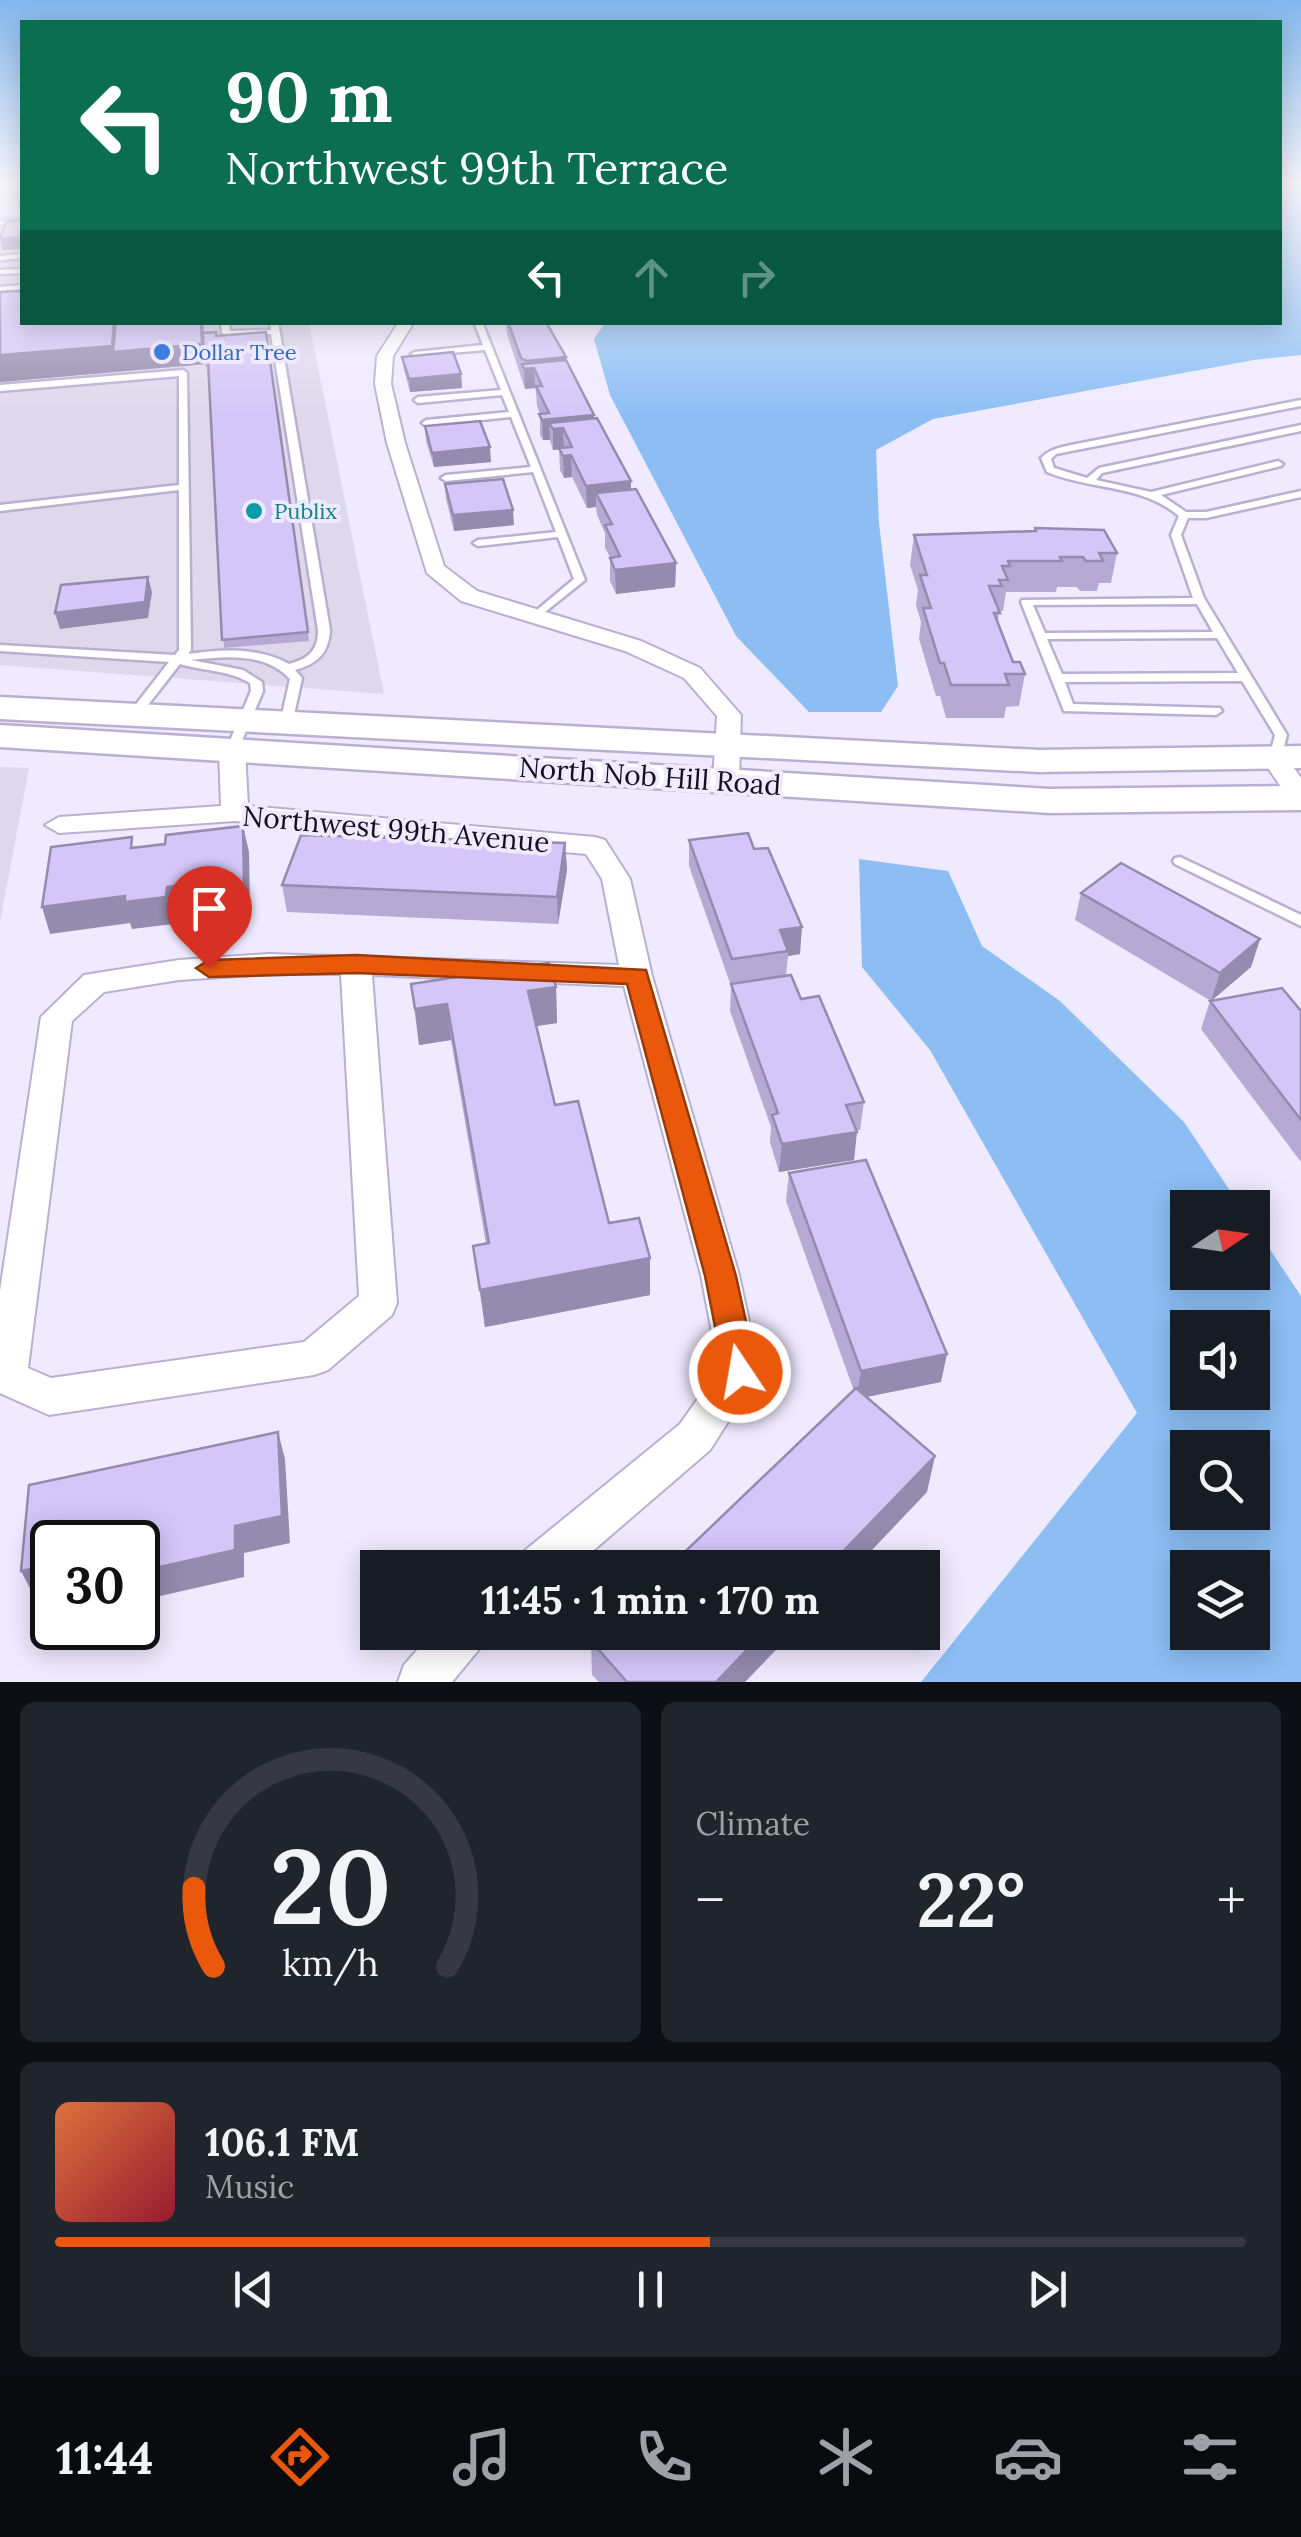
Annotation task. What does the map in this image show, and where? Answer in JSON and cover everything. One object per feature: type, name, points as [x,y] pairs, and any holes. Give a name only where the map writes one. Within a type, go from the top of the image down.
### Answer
[{"type":"main road","name":"North Nob Hill Road","points":[[0,708],[133,716],[238,736],[286,724],[728,762],[1050,801],[1301,797]]},
{"type":"main road","name":"North Nob Hill Road","points":[[0,736],[238,736],[728,762],[1288,758]]},
{"type":"street","points":[[405,325],[385,356],[383,384],[396,444],[434,569],[469,596],[633,646],[692,673],[729,715],[728,762]]},
{"type":"street","points":[[235,813],[238,736]]},
{"type":"street","points":[[1288,758],[1301,797]]},
{"type":"street","name":"Northwest 99th Avenue","points":[[59,825],[235,813],[595,846],[616,879],[637,976]]},
{"type":"street","points":[[356,964],[378,1303],[314,1358],[49,1397],[7,1377],[57,1017],[95,983],[215,968],[356,964],[637,976],[720,1276],[740,1372],[695,1437],[560,1550]]},
{"type":"street","points":[[421,1682],[449,1650]]},
{"type":"lane","points":[[0,648],[178,659],[204,654],[265,658],[290,668],[303,665],[325,646],[274,327],[232,335],[226,333],[226,325]]},
{"type":"lane","points":[[479,325],[580,580],[535,616]]},
{"type":"lane","points":[[414,354],[487,347]]},
{"type":"lane","points":[[0,388],[183,373],[186,650],[133,716]]},
{"type":"lane","points":[[418,400],[505,392]]},
{"type":"lane","points":[[1301,404],[1052,452],[1046,458],[1050,470],[1153,494],[1171,501],[1184,515],[1206,515],[1301,494]]},
{"type":"lane","points":[[426,423],[514,414]]},
{"type":"lane","points":[[1089,482],[1099,472],[1301,428]]},
{"type":"lane","points":[[1153,494],[1278,464]]},
{"type":"lane","points":[[446,478],[536,469]]},
{"type":"lane","points":[[0,508],[184,487]]},
{"type":"lane","points":[[1184,515],[1176,535],[1200,601],[1281,735],[1288,758]]},
{"type":"lane","points":[[478,543],[562,534]]},
{"type":"lane","points":[[1200,601],[1026,602],[1068,708],[1216,710]]},
{"type":"lane","points":[[1040,636],[1221,635]]},
{"type":"lane","points":[[178,659],[193,666],[240,672],[256,682],[238,736]]},
{"type":"lane","points":[[286,724],[296,678],[290,668]]},
{"type":"lane","points":[[1058,678],[1246,677]]},
{"type":"lane","points":[[1180,861],[1301,920]]},
{"type":"shaded area","points":[[0,260],[20,260],[20,325],[309,325],[384,694],[0,665]]},
{"type":"shaded area","points":[[0,767],[29,768],[0,922]]},
{"type":"water","points":[[1282,260],[1301,260],[1301,355],[1254,360],[933,419],[876,450],[879,523],[898,686],[881,712],[809,712],[736,636],[610,395],[594,339],[604,325],[1282,325]]},
{"type":"water","points":[[859,859],[948,871],[982,946],[1060,1001],[1184,1122],[1230,1190],[1170,1190],[1170,1290],[1270,1290],[1270,1250],[1301,1296],[1301,1682],[921,1682],[1137,1413],[930,1050],[862,967]]},
{"type":"building","points":[[20,291],[20,325],[114,325],[112,346],[0,355],[0,292]]},
{"type":"building","points":[[116,325],[201,325],[202,344],[113,352]]},
{"type":"building","points":[[509,325],[548,325],[566,357],[527,361],[521,358]]},
{"type":"building","name":"Publix","points":[[216,332],[216,336],[266,332],[308,632],[222,640],[208,361],[204,360],[203,333]]},
{"type":"building","points":[[453,352],[461,374],[409,379],[402,357]]},
{"type":"building","points":[[566,360],[594,415],[542,420],[539,414],[549,413],[536,386],[542,386],[534,368],[524,369],[522,364]]},
{"type":"building","points":[[597,418],[631,481],[586,486],[571,455],[563,456],[559,448],[572,447],[563,428],[553,429],[549,423]]},
{"type":"building","points":[[480,421],[490,447],[432,453],[425,426]]},
{"type":"building","points":[[503,479],[513,510],[453,515],[445,484]]},
{"type":"building","points":[[636,489],[676,563],[615,570],[610,558],[620,556],[605,525],[612,524],[596,493]]},
{"type":"building","points":[[1035,528],[1104,530],[1117,553],[1099,553],[1103,561],[1060,557],[1062,561],[1008,561],[1010,566],[1002,566],[1008,580],[999,580],[1002,586],[989,586],[1000,613],[994,613],[1013,662],[1020,662],[1025,674],[1005,674],[1009,685],[951,685],[923,608],[931,608],[920,575],[927,575],[914,535],[1036,531]]},
{"type":"building","points":[[148,577],[145,602],[55,613],[61,585]]},
{"type":"building","points":[[243,826],[244,886],[203,891],[203,882],[167,887],[166,897],[125,902],[125,896],[42,907],[51,847],[132,837],[131,848],[165,844],[166,835]]},
{"type":"building","points":[[748,833],[754,849],[768,848],[802,927],[780,930],[788,951],[732,959],[689,840]]},
{"type":"building","points":[[301,835],[565,843],[557,897],[282,885]]},
{"type":"building","points":[[1121,863],[1260,939],[1220,973],[1081,893]]},
{"type":"building","points":[[549,963],[556,987],[528,991],[555,1105],[578,1101],[609,1223],[639,1218],[650,1258],[480,1290],[473,1246],[489,1243],[447,1004],[415,1009],[411,984]]},
{"type":"building","points":[[791,975],[801,999],[819,996],[864,1102],[846,1105],[857,1132],[782,1144],[772,1115],[778,1113],[731,984]]},
{"type":"building","points":[[1282,988],[1301,1011],[1301,1120],[1210,1001]]},
{"type":"building","points":[[866,1160],[947,1354],[861,1371],[789,1173]]},
{"type":"building","points":[[856,1388],[935,1456],[844,1550],[687,1550]]},
{"type":"building","points":[[278,1432],[282,1516],[235,1526],[235,1550],[160,1567],[160,1520],[30,1520],[30,1569],[21,1571],[29,1485]]},
{"type":"building","points":[[599,1650],[747,1650],[716,1682],[627,1682]]},
{"type":"place","name":"Dollar Tree","points":[[162,352]]},
{"type":"place","name":"Publix","points":[[254,511]]},
{"type":"route","points":[[209,968],[356,964],[637,976],[720,1276],[740,1372]]}]
